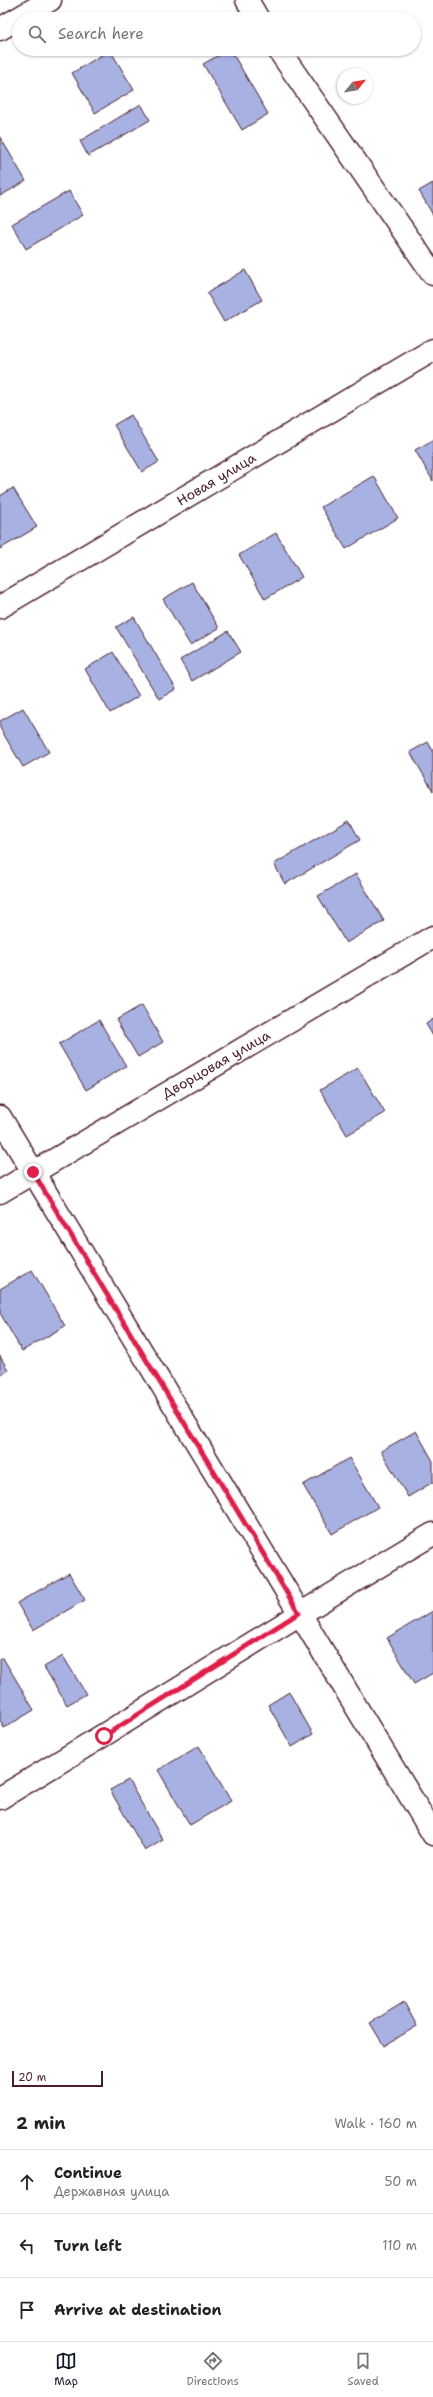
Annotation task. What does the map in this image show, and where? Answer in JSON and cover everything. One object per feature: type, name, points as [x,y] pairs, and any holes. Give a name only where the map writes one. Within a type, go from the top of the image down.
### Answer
[{"type":"street","points":[[29,12],[50,0]]},
{"type":"street","points":[[247,0],[254,12]]},
{"type":"street","points":[[0,29],[12,22]]},
{"type":"street","points":[[283,56],[433,274]]},
{"type":"street","name":"Новая улица","points":[[0,607],[433,350]]},
{"type":"street","name":"Дворцовая улица","points":[[0,1192],[433,937]]},
{"type":"street","points":[[0,1117],[433,1834]]},
{"type":"street","points":[[0,1798],[110,1732],[299,1613],[433,1534]]},
{"type":"building","points":[[100,56],[114,56],[134,90],[95,113],[72,73]]},
{"type":"building","points":[[217,56],[234,56],[268,114],[242,130],[203,64]]},
{"type":"building","points":[[141,104],[150,120],[88,156],[80,141]]},
{"type":"building","points":[[0,137],[26,181],[0,196]]},
{"type":"building","points":[[433,183],[433,215],[419,191]]},
{"type":"building","points":[[69,191],[83,215],[26,249],[12,224]]},
{"type":"building","points":[[245,270],[262,300],[224,322],[207,293]]},
{"type":"building","points":[[131,415],[159,462],[142,472],[114,425]]},
{"type":"building","points":[[433,440],[433,481],[415,450]]},
{"type":"building","points":[[374,476],[398,518],[346,549],[321,507]]},
{"type":"building","points":[[13,488],[37,527],[0,549],[0,496]]},
{"type":"building","points":[[276,533],[302,577],[265,599],[239,555]]},
{"type":"building","points":[[192,582],[219,628],[190,645],[163,599]]},
{"type":"building","points":[[134,617],[176,689],[159,699],[116,627]]},
{"type":"building","points":[[228,631],[241,652],[192,681],[180,660]]},
{"type":"building","points":[[113,652],[139,696],[110,713],[85,669]]},
{"type":"building","points":[[23,708],[49,752],[23,767],[0,728],[0,721]]},
{"type":"building","points":[[428,742],[433,751],[433,791],[410,752]]},
{"type":"building","points":[[349,820],[360,840],[285,884],[274,864]]},
{"type":"building","points":[[356,874],[384,921],[346,943],[318,896]]},
{"type":"building","points":[[142,1005],[163,1042],[138,1057],[116,1020]]},
{"type":"building","points":[[433,1019],[433,1036],[426,1024]]},
{"type":"building","points":[[99,1020],[126,1066],[86,1090],[59,1044]]},
{"type":"building","points":[[358,1068],[385,1113],[347,1135],[320,1090]]},
{"type":"building","points":[[32,1270],[65,1326],[22,1351],[0,1313],[0,1289]]},
{"type":"building","points":[[0,1356],[8,1370],[0,1375]]},
{"type":"building","points":[[416,1431],[433,1461],[433,1482],[408,1497],[381,1451]]},
{"type":"building","points":[[349,1458],[378,1507],[332,1534],[303,1485]]},
{"type":"building","points":[[69,1573],[85,1600],[33,1630],[17,1603]]},
{"type":"building","points":[[433,1611],[433,1673],[414,1684],[387,1638]]},
{"type":"building","points":[[63,1656],[86,1694],[67,1705],[44,1667]]},
{"type":"building","points":[[3,1658],[34,1710],[4,1728],[0,1720],[0,1659]]},
{"type":"building","points":[[289,1692],[313,1734],[292,1747],[268,1705]]},
{"type":"building","points":[[199,1746],[231,1801],[190,1825],[158,1770]]},
{"type":"building","points":[[128,1780],[163,1840],[145,1851],[110,1790]]},
{"type":"building","points":[[404,2002],[417,2026],[384,2046],[370,2023]]},
{"type":"route","points":[[33,1172],[299,1613],[104,1736]]}]
